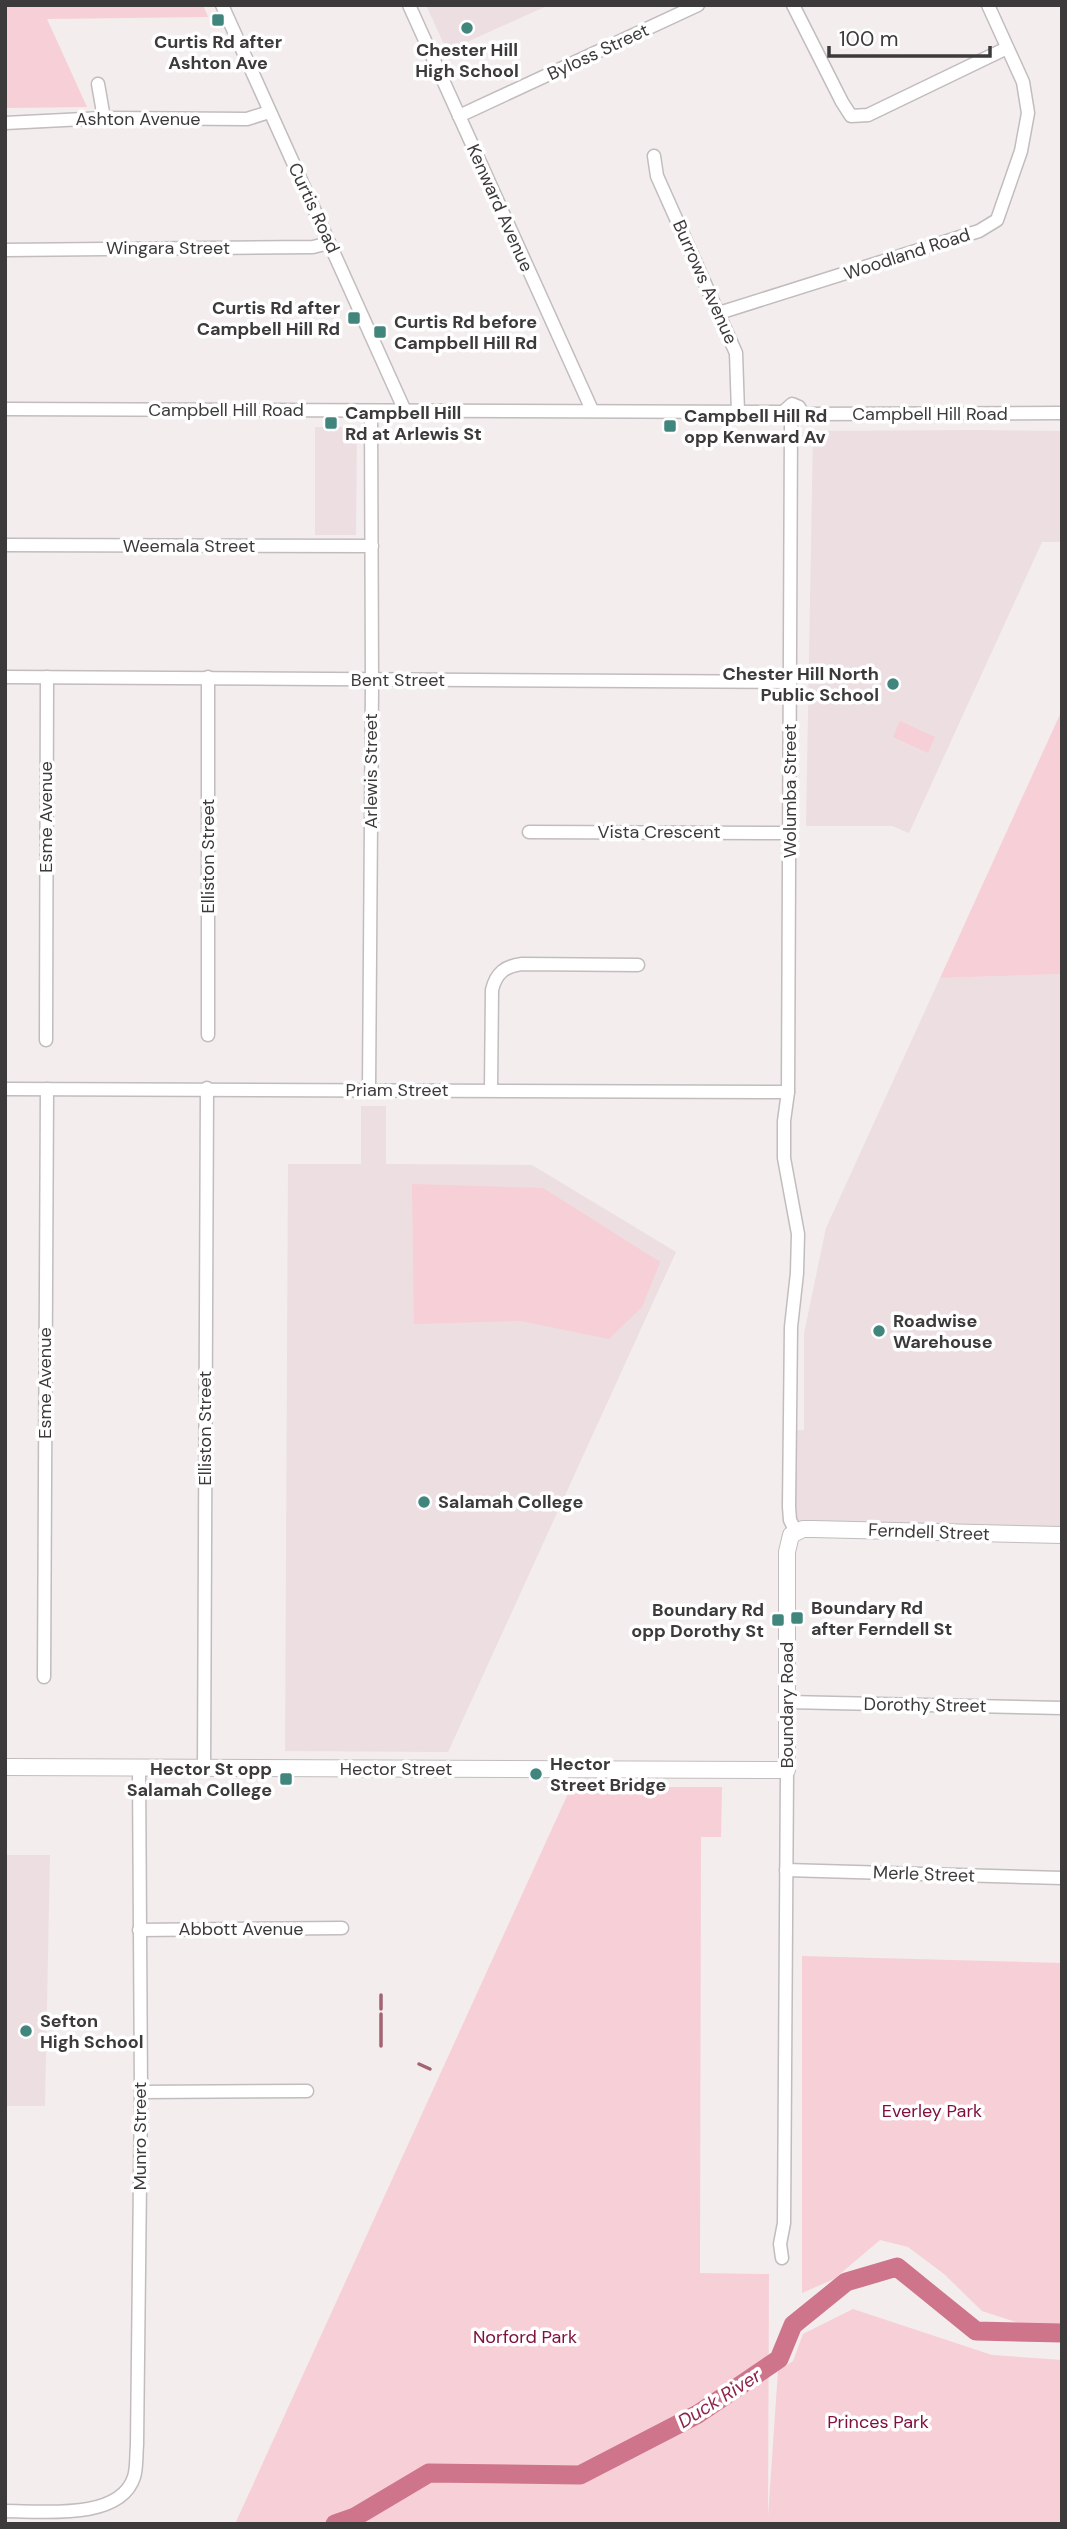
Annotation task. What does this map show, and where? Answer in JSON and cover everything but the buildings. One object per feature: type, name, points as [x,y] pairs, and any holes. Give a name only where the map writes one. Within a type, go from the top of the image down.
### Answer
[{"type":"main road","name":"Ferndell Street","points":[[796,1532],[813,1529],[1062,1535]]},
{"type":"main road","name":"Boundary Road","points":[[787,1770],[786,1552],[788,1542],[796,1532]]},
{"type":"main road","name":"Hector Street","points":[[5,1767],[787,1770]]},
{"type":"street","name":"Curtis Road","points":[[222,5],[405,411]]},
{"type":"street","name":"Kenward Avenue","points":[[409,5],[592,410]]},
{"type":"street","name":"Byloss Street","points":[[459,116],[698,5]]},
{"type":"street","points":[[793,5],[851,116],[868,115],[1007,48]]},
{"type":"street","name":"Woodland Road","points":[[719,313],[979,231],[997,220],[1021,150],[1028,113],[1023,82],[988,5]]},
{"type":"street","points":[[98,84],[104,118]]},
{"type":"street","name":"Ashton Avenue","points":[[5,122],[104,118],[247,119],[270,112]]},
{"type":"street","name":"Burrows Avenue","points":[[654,156],[656,176],[736,353],[738,412]]},
{"type":"street","name":"Wingara Street","points":[[5,250],[313,247],[329,243]]},
{"type":"street","points":[[792,404],[799,407],[803,414],[799,422],[791,424],[784,418],[783,412],[792,404]]},
{"type":"street","name":"Campbell Hill Road","points":[[5,409],[783,412]]},
{"type":"street","name":"Arlewis Street","points":[[369,1089],[371,411]]},
{"type":"street","name":"Campbell Hill Road","points":[[803,414],[1060,413]]},
{"type":"street","name":"Wolumba Street","points":[[784,1158],[783,1128],[788,1092],[791,424]]},
{"type":"street","name":"Weemala Street","points":[[5,545],[372,546]]},
{"type":"street","name":"Bent Street","points":[[5,677],[790,682]]},
{"type":"street","name":"Esme Avenue","points":[[46,1040],[47,677]]},
{"type":"street","name":"Elliston Street","points":[[208,677],[208,1035]]},
{"type":"street","name":"Vista Crescent","points":[[529,832],[790,833]]},
{"type":"street","points":[[491,1090],[492,990],[501,971],[522,964],[638,965]]},
{"type":"street","name":"Elliston Street","points":[[204,1768],[207,1088]]},
{"type":"street","name":"Priam Street","points":[[5,1089],[788,1092]]},
{"type":"street","name":"Esme Avenue","points":[[44,1677],[47,1089]]},
{"type":"street","name":"Boundary Road","points":[[784,1158],[798,1234],[791,1327],[789,1507],[790,1520],[796,1532]]},
{"type":"street","name":"Dorothy Street","points":[[787,1702],[1062,1708]]},
{"type":"street","name":"Munro Street","points":[[5,2511],[94,2509],[118,2499],[134,2477],[138,2445],[141,2092],[139,1768]]},
{"type":"street","name":"Boundary Road","points":[[782,2258],[780,2244],[784,2223],[787,1770]]},
{"type":"street","name":"Merle Street","points":[[786,1870],[1062,1878]]},
{"type":"street","name":"Abbott Avenue","points":[[139,1930],[342,1928]]},
{"type":"street","points":[[141,2092],[307,2091]]},
{"type":"shaded area","name":"Chester Hill High School","points":[[426,5],[549,5],[447,51]]},
{"type":"shaded area","points":[[315,427],[357,427],[356,535],[315,535]]},
{"type":"shaded area","name":"Chester Hill North Public School","points":[[813,431],[1062,431],[1062,542],[1042,542],[909,833],[892,826],[806,826]]},
{"type":"shaded area","points":[[1062,974],[1062,1535],[796,1532],[788,1431],[804,1430],[804,1333],[826,1228],[940,978]]},
{"type":"shaded area","name":"Salamah College","points":[[361,1106],[386,1106],[386,1164],[532,1165],[676,1252],[448,1752],[285,1751],[288,1164],[361,1164]]},
{"type":"shaded area","name":"Sefton High School","points":[[5,1855],[50,1855],[45,2106],[5,2106]]},
{"type":"green space","points":[[5,5],[203,5],[208,17],[47,19],[87,107],[5,108]]},
{"type":"green space","points":[[1062,710],[1062,974],[940,978]]},
{"type":"green space","points":[[900,721],[935,737],[928,753],[893,737]]},
{"type":"green space","points":[[412,1184],[543,1188],[660,1262],[642,1307],[609,1339],[521,1321],[414,1324]]},
{"type":"green space","name":"Norford Park","points":[[571,1787],[722,1787],[721,1837],[701,1837],[700,2273],[769,2274],[768,2516],[778,2371],[793,2361],[803,2334],[853,2309],[992,2355],[1062,2360],[1062,2524],[235,2524]]},
{"type":"green space","name":"Everley Park","points":[[802,1956],[1062,1963],[1062,2337],[982,2311],[944,2274],[908,2247],[880,2240],[834,2279],[802,2293]]},
{"type":"waterway","points":[[381,1995],[381,2009]]},
{"type":"waterway","points":[[381,2014],[381,2046]]},
{"type":"waterway","points":[[419,2064],[430,2069]]},
{"type":"waterway","name":"Duck River","points":[[335,2524],[355,2517],[429,2473],[580,2475],[698,2414],[779,2359],[793,2325],[846,2282],[897,2267],[976,2331],[1062,2333]]},
{"type":"place","name":"Curtis Rd after Ashton Ave","points":[[218,20]]},
{"type":"place","name":"Chester Hill High School","points":[[467,28]]},
{"type":"place","name":"Curtis Rd after Campbell Hill Rd","points":[[354,318]]},
{"type":"place","name":"Curtis Rd before Campbell Hill Rd","points":[[380,332]]},
{"type":"place","name":"Campbell Hill Rd at Arlewis St","points":[[331,423]]},
{"type":"place","name":"Campbell Hill Rd opp Kenward Av","points":[[670,426]]},
{"type":"place","name":"Chester Hill North Public School","points":[[893,684]]},
{"type":"place","name":"Roadwise Warehouse","points":[[879,1331]]},
{"type":"place","name":"Salamah College","points":[[424,1502]]},
{"type":"place","name":"Boundary Rd after Ferndell St","points":[[797,1618]]},
{"type":"place","name":"Boundary Rd opp Dorothy St","points":[[778,1620]]},
{"type":"place","name":"Hector Street Bridge","points":[[536,1774]]},
{"type":"place","name":"Hector St opp Salamah College","points":[[286,1779]]},
{"type":"place","name":"Sefton High School","points":[[26,2031]]},
{"type":"park label","name":"Princes Park","points":[[878,2422]]}]
